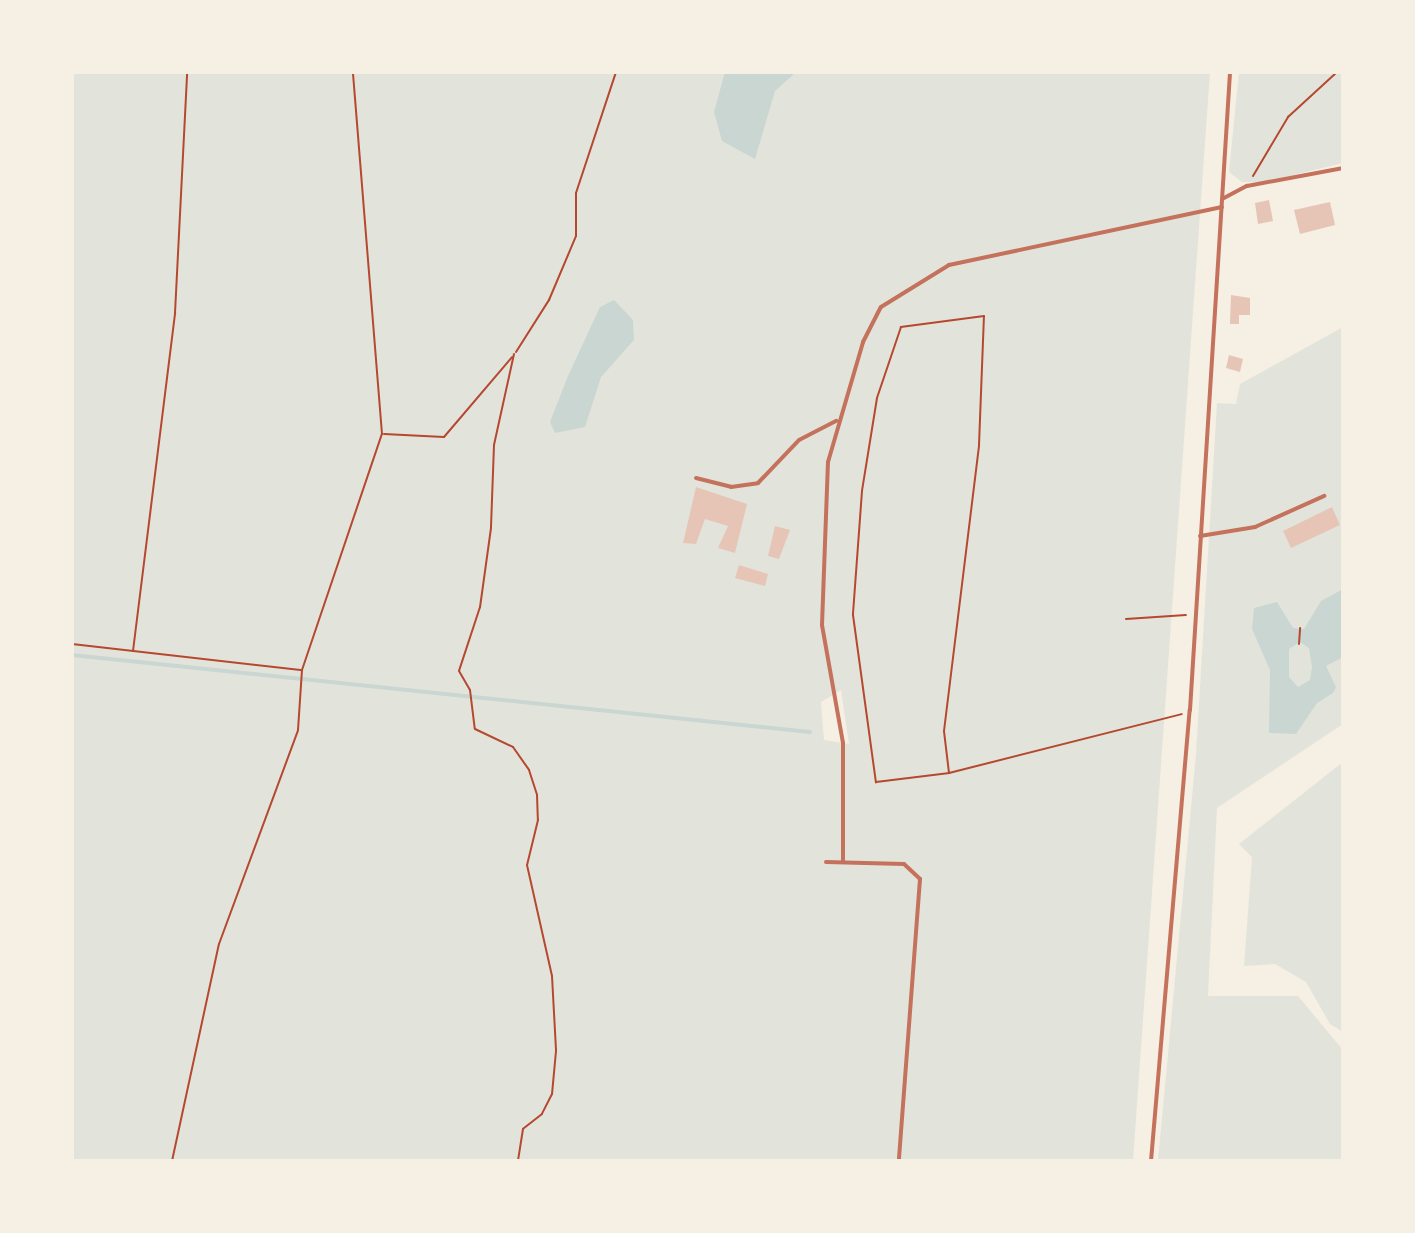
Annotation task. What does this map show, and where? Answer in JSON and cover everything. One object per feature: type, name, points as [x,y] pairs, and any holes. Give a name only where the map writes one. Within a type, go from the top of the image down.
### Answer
[{"type":"lane","points":[[1151,1161],[1190,710],[1230,72]]},
{"type":"lane","points":[[1224,198],[1247,186],[1343,168]]},
{"type":"lane","points":[[843,862],[843,743],[822,625],[828,462],[836,421],[863,342],[881,307],[912,283],[949,265],[1222,207]]},
{"type":"lane","points":[[696,478],[731,487],[758,483],[799,440],[836,421]]},
{"type":"lane","points":[[1200,536],[1255,527],[1324,496]]},
{"type":"lane","points":[[826,862],[904,864],[920,879],[899,1161]]},
{"type":"path","points":[[133,651],[175,313],[187,72]]},
{"type":"path","points":[[172,1161],[219,944],[298,730],[302,670],[382,434],[353,72]]},
{"type":"path","points":[[382,434],[444,437],[514,354],[549,300],[576,236],[576,193],[616,72]]},
{"type":"path","points":[[1247,186],[1288,117],[1337,72]]},
{"type":"path","points":[[949,773],[944,731],[979,445],[984,316],[901,327],[877,398],[862,491],[853,615],[876,782],[949,773],[1169,721],[1190,710]]},
{"type":"path","points":[[514,354],[494,445],[491,528],[480,607],[459,671],[470,690],[475,729],[513,747],[529,770],[537,795],[538,820],[527,865],[552,976],[556,1051],[552,1094],[542,1114],[523,1129],[518,1161]]},
{"type":"path","points":[[1126,619],[1196,615]]},
{"type":"path","points":[[1299,644],[1300,628]]},
{"type":"path","points":[[72,644],[302,670]]},
{"type":"shaded area","points":[[72,72],[1210,72],[1133,1161],[72,1161]],"holes":[[[841,690],[849,744],[824,740],[821,702]]]},
{"type":"shaded area","points":[[725,72],[796,72],[775,91],[755,159],[722,141],[714,112]]},
{"type":"shaded area","points":[[1239,72],[1343,72],[1343,163],[1265,182],[1242,182],[1229,172]]},
{"type":"shaded area","points":[[614,300],[633,320],[634,340],[601,377],[585,427],[555,433],[550,422],[568,376],[600,307]]},
{"type":"shaded area","points":[[1343,327],[1343,724],[1217,808],[1208,996],[1298,996],[1343,1050],[1343,1161],[1158,1161],[1196,754],[1217,403],[1236,404],[1240,384]]},
{"type":"shaded area","points":[[1343,589],[1343,657],[1326,666],[1336,687],[1333,693],[1317,703],[1296,734],[1269,733],[1270,670],[1252,629],[1254,608],[1277,602],[1293,628],[1304,629],[1321,601]],"holes":[[[1300,642],[1309,648],[1312,667],[1310,680],[1298,687],[1289,677],[1289,649]]]},
{"type":"shaded area","points":[[1343,762],[1343,1032],[1330,1024],[1306,982],[1275,964],[1244,966],[1252,857],[1239,844]]},
{"type":"building","points":[[1269,200],[1273,221],[1258,224],[1255,203]]},
{"type":"building","points":[[1330,202],[1335,225],[1300,234],[1294,210]]},
{"type":"building","points":[[1231,295],[1250,298],[1250,315],[1239,315],[1239,324],[1230,324]]},
{"type":"building","points":[[1229,355],[1243,359],[1240,372],[1226,368]]},
{"type":"building","points":[[696,487],[747,504],[735,553],[718,548],[728,526],[705,519],[696,544],[683,543]]},
{"type":"building","points":[[1332,507],[1340,525],[1291,548],[1283,531]]},
{"type":"building","points":[[775,526],[790,530],[779,559],[768,556]]},
{"type":"building","points":[[739,565],[768,574],[765,586],[735,578]]},
{"type":"waterway","points":[[72,655],[810,732]]}]
